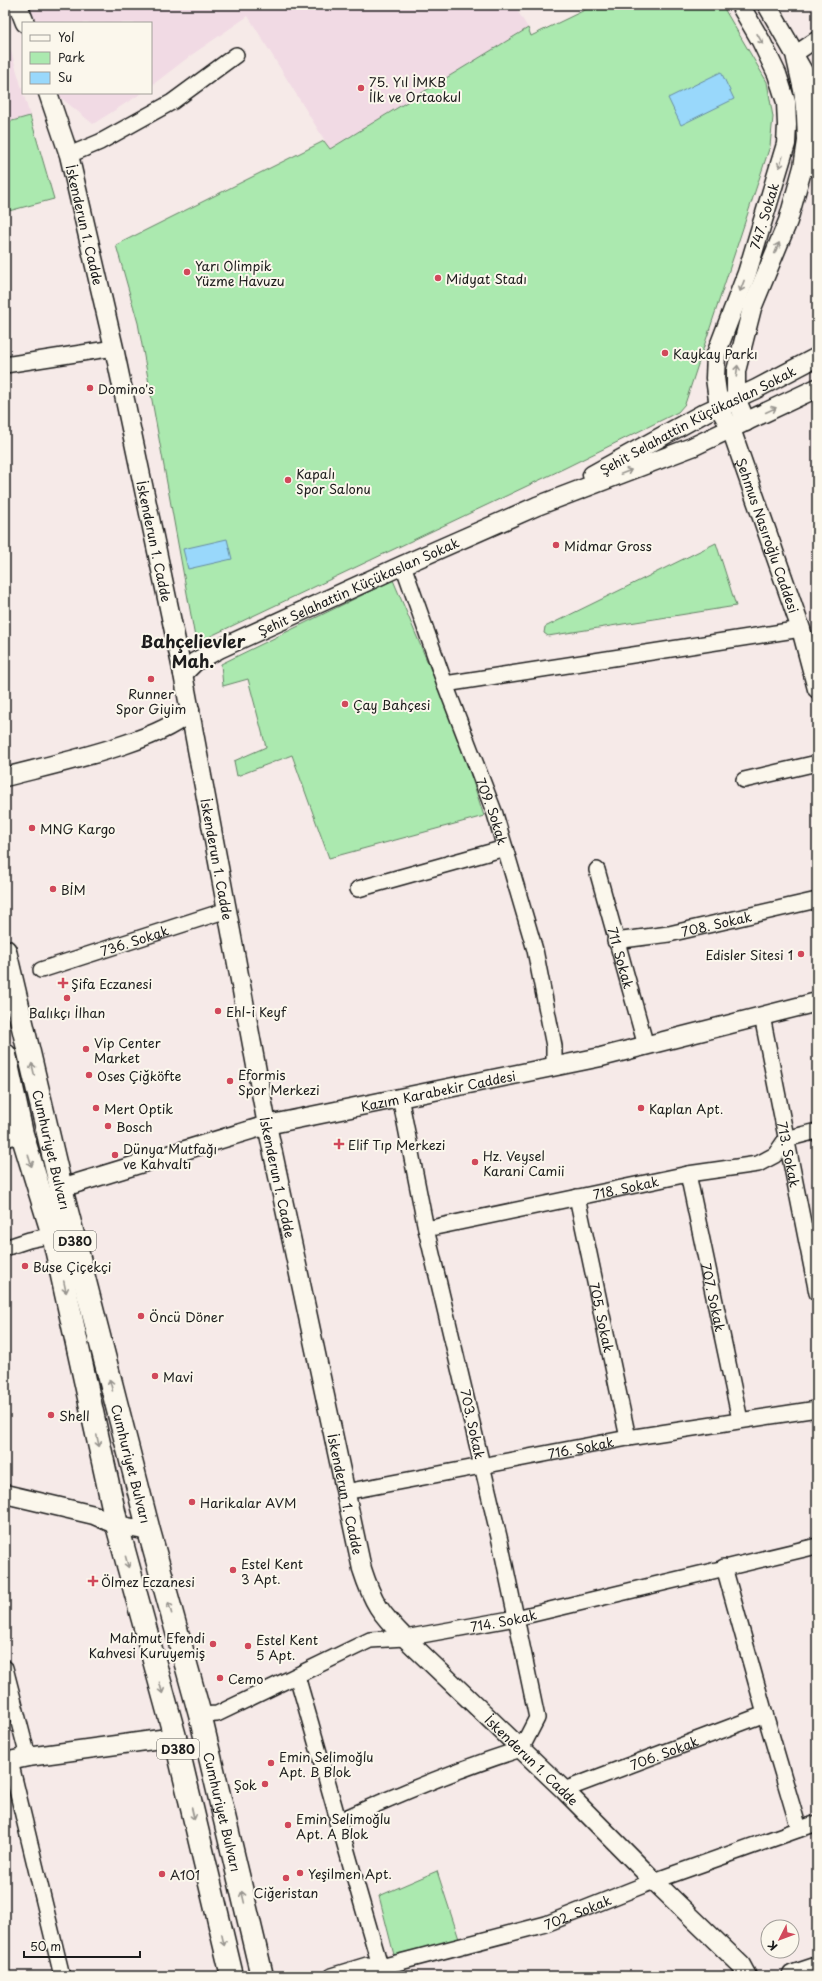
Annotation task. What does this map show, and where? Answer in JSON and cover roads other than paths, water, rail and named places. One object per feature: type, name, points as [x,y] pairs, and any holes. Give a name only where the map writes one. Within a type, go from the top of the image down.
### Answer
[{"type":"main road","name":"Cumhuriyet Bulvarı","points":[[5,951],[61,1188],[148,1531],[200,1715],[262,1976]]},
{"type":"main road","name":"Cumhuriyet Bulvarı","points":[[5,1055],[13,1136],[53,1234],[117,1525],[175,1737],[232,1976]]},
{"type":"main road","points":[[793,1976],[817,1968]]},
{"type":"street","points":[[18,5],[24,22]]},
{"type":"street","name":"747. Sokak","points":[[739,425],[719,407],[715,378],[716,354],[749,265],[786,144],[788,125],[786,102],[777,74],[762,41],[740,5]]},
{"type":"street","points":[[767,5],[817,93]]},
{"type":"street","points":[[795,54],[817,39]]},
{"type":"street","points":[[739,425],[736,398],[736,371],[752,308],[810,167],[806,116],[795,54]]},
{"type":"street","points":[[69,155],[100,142],[172,102],[236,55]]},
{"type":"street","name":"İskenderun 1. Cadde","points":[[48,94],[69,155],[114,348],[183,674],[267,1125],[362,1569],[371,1596],[382,1615],[564,1790],[654,1882],[741,1964],[747,1976]]},
{"type":"street","points":[[5,365],[114,348]]},
{"type":"street","name":"Şehit Selahattin Küçükaslan Sokak","points":[[537,506],[699,415],[719,407],[817,357]]},
{"type":"street","name":"Şehit Selahattin Küçükaslan Sokak","points":[[183,674],[196,662],[219,650],[403,565],[537,506],[692,447],[817,388]]},
{"type":"street","name":"Şehmus Nasıroğlu Caddesi","points":[[739,425],[801,629],[817,689]]},
{"type":"street","name":"709. Sokak","points":[[403,565],[445,684],[495,814],[535,950],[554,1046],[554,1066]]},
{"type":"street","points":[[445,684],[801,629]]},
{"type":"street","points":[[5,776],[131,742],[173,725],[184,718],[190,710]]},
{"type":"street","points":[[744,780],[817,763]]},
{"type":"street","points":[[358,889],[505,848]]},
{"type":"street","name":"711. Sokak","points":[[597,870],[615,941],[646,1046]]},
{"type":"street","name":"708. Sokak","points":[[615,941],[669,934],[817,900]]},
{"type":"street","name":"736. Sokak","points":[[40,970],[227,910]]},
{"type":"street","name":"Kazım Karabekir Caddesi","points":[[61,1188],[267,1125],[646,1046],[817,1002]]},
{"type":"street","name":"713. Sokak","points":[[762,1016],[817,1292]]},
{"type":"street","name":"703. Sokak","points":[[400,1097],[426,1229],[465,1387],[537,1718],[521,1749]]},
{"type":"street","points":[[786,1139],[817,1130]]},
{"type":"street","name":"718. Sokak","points":[[426,1229],[688,1174],[758,1164],[775,1155],[786,1139]]},
{"type":"street","name":"707. Sokak","points":[[688,1174],[740,1420]]},
{"type":"street","name":"705. Sokak","points":[[577,1197],[628,1438]]},
{"type":"street","points":[[5,1248],[28,1240],[53,1234]]},
{"type":"street","name":"716. Sokak","points":[[345,1492],[628,1438],[817,1409]]},
{"type":"street","points":[[5,1494],[94,1515],[117,1525],[148,1531]]},
{"type":"street","name":"714. Sokak","points":[[200,1715],[217,1714],[370,1640],[405,1638],[516,1618],[724,1567],[817,1546]]},
{"type":"street","points":[[724,1567],[764,1714],[799,1829]]},
{"type":"street","points":[[5,1668],[28,1758]]},
{"type":"street","points":[[297,1676],[337,1822],[360,1893],[382,1971]]},
{"type":"street","name":"706. Sokak","points":[[564,1790],[764,1714]]},
{"type":"street","points":[[62,1976],[8,1762],[175,1737]]},
{"type":"street","points":[[337,1822],[408,1789],[469,1766],[521,1749]]},
{"type":"street","name":"702. Sokak","points":[[331,1976],[367,1965],[382,1971],[546,1924],[654,1882],[817,1823]]},
{"type":"water","points":[[721,72],[734,99],[681,125],[668,98]]},
{"type":"water","points":[[227,539],[232,559],[188,569],[183,549]]},
{"type":"place","name":"75. Yıl İMKB İlk ve Ortaokul","points":[[361,88]]},
{"type":"place","name":"Yarı Olimpik Yüzme Havuzu","points":[[187,272]]},
{"type":"place","name":"Midyat Stadı","points":[[438,278]]},
{"type":"place","name":"Kaykay Parkı","points":[[665,353]]},
{"type":"place","name":"Domino's","points":[[90,388]]},
{"type":"place","name":"Kapalı Spor Salonu","points":[[288,480]]},
{"type":"place","name":"Midmar Gross","points":[[556,545]]},
{"type":"place","name":"Runner Spor Giyim","points":[[151,679]]},
{"type":"place","name":"Çay Bahçesi","points":[[345,704]]},
{"type":"place","name":"MNG Kargo","points":[[32,828]]},
{"type":"place","name":"BİM","points":[[53,889]]},
{"type":"place","name":"Edisler Sitesi 1","points":[[801,954]]},
{"type":"place","name":"Şifa Eczanesi","points":[[63,983]]},
{"type":"place","name":"Balıkçı İlhan","points":[[67,998]]},
{"type":"place","name":"Ehl-i Keyf","points":[[218,1011]]},
{"type":"place","name":"Vip Center Market","points":[[86,1049]]},
{"type":"place","name":"Oses Çiğköfte","points":[[89,1075]]},
{"type":"place","name":"Eformis Spor Merkezi","points":[[230,1081]]},
{"type":"place","name":"Mert Optik","points":[[96,1108]]},
{"type":"place","name":"Kaplan Apt.","points":[[641,1108]]},
{"type":"place","name":"Bosch","points":[[108,1126]]},
{"type":"place","name":"Elif Tıp Merkezi","points":[[339,1144]]},
{"type":"place","name":"Dünya Mutfağı ve Kahvaltı","points":[[115,1155]]},
{"type":"place","name":"Hz. Veysel Karani Camii","points":[[475,1162]]},
{"type":"place","name":"Buse Çiçekçi","points":[[25,1266]]},
{"type":"place","name":"Öncü Döner","points":[[141,1316]]},
{"type":"place","name":"Mavi","points":[[155,1376]]},
{"type":"place","name":"Shell","points":[[51,1415]]},
{"type":"place","name":"Harikalar AVM","points":[[192,1502]]},
{"type":"place","name":"Estel Kent 3 Apt.","points":[[233,1570]]},
{"type":"place","name":"Ölmez Eczanesi","points":[[93,1581]]},
{"type":"place","name":"Mahmut Efendi Kahvesi Kuruyemiş","points":[[213,1644]]},
{"type":"place","name":"Estel Kent 5 Apt.","points":[[248,1646]]},
{"type":"place","name":"Cemo","points":[[220,1678]]},
{"type":"place","name":"Emin Selimoğlu Apt. B Blok","points":[[271,1763]]},
{"type":"place","name":"Şok","points":[[265,1784]]},
{"type":"place","name":"Emin Selimoğlu Apt. A Blok","points":[[288,1825]]},
{"type":"place","name":"Yeşilmen Apt.","points":[[300,1873]]},
{"type":"place","name":"A101","points":[[162,1874]]},
{"type":"place","name":"Ciğeristan","points":[[286,1878]]},
{"type":"district","name":"Bahçelievler Mah.","points":[[193,651]]}]
